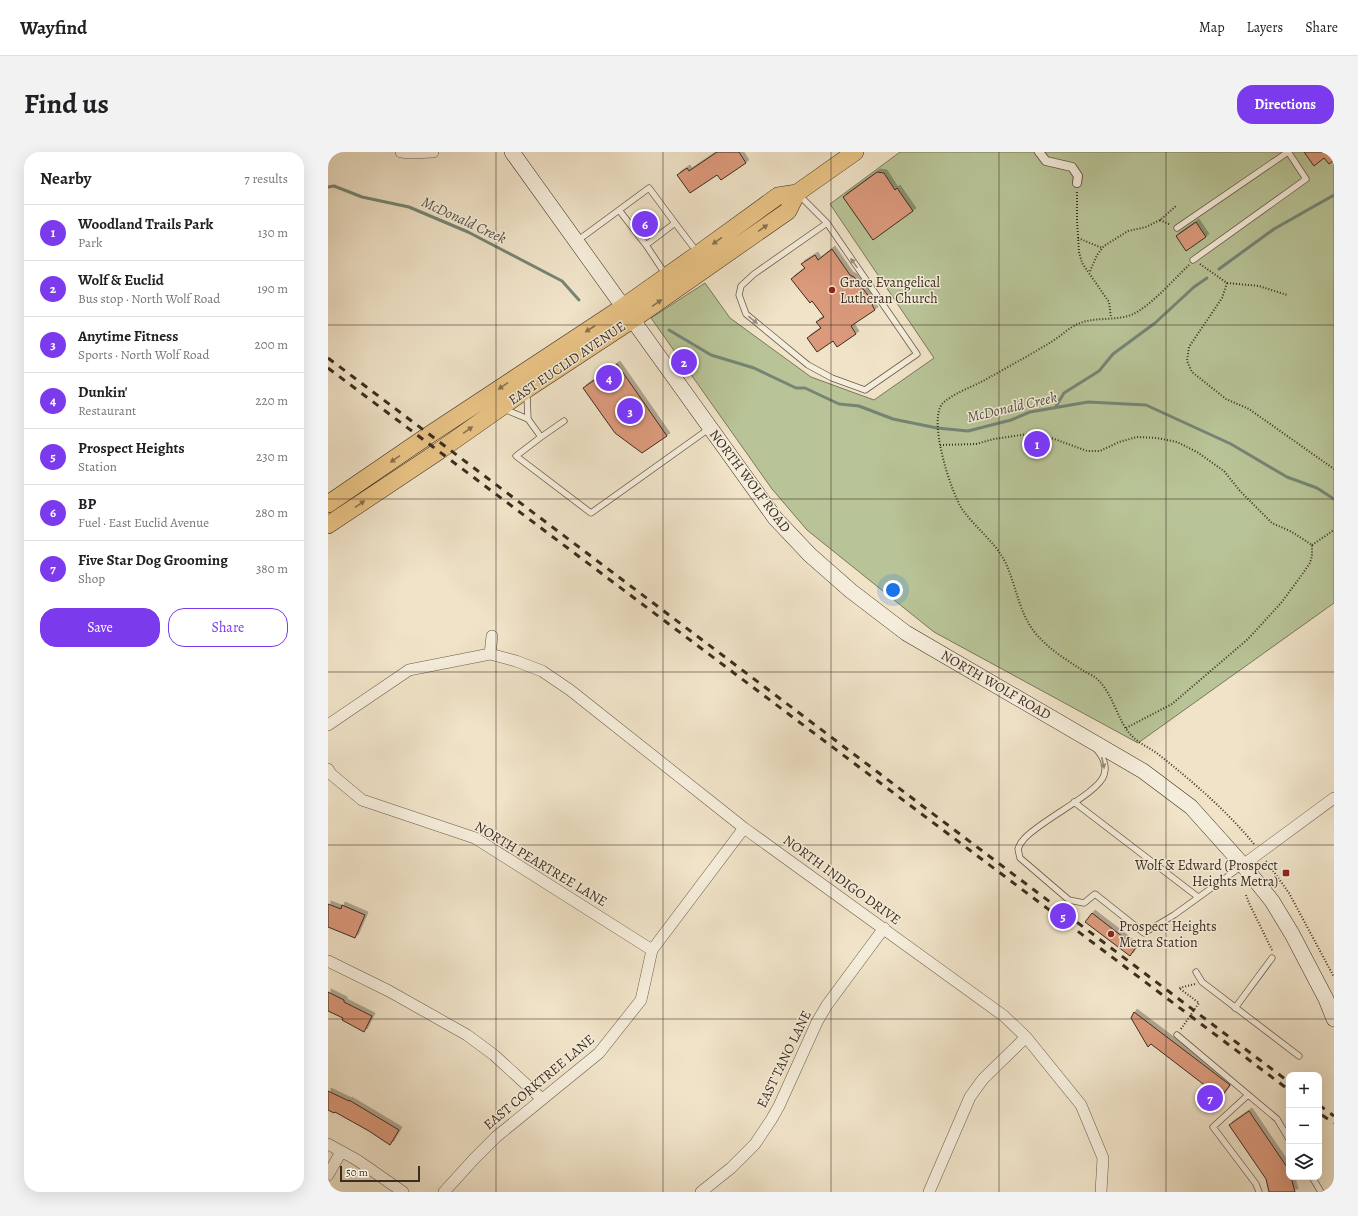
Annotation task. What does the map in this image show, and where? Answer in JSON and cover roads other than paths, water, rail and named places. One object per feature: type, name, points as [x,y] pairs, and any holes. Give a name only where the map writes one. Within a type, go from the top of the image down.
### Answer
[{"type":"main road","name":"NORTH WOLF ROAD","points":[[512,152],[775,518],[810,554],[850,591],[906,633],[1143,771],[1191,807],[1243,865],[1272,901],[1292,934],[1326,999],[1334,1019]]},
{"type":"main road","name":"EAST EUCLID AVENUE","points":[[328,525],[439,451],[527,389],[628,313],[667,277],[778,196],[797,193],[855,152]]},
{"type":"main road","name":"EAST EUCLID AVENUE","points":[[328,504],[423,439],[628,313],[788,211],[797,193]]},
{"type":"street","points":[[401,152],[433,152]]},
{"type":"street","points":[[1039,152],[1046,161],[1072,167],[1078,176],[1077,183]]},
{"type":"street","points":[[328,725],[409,670],[490,654],[492,636]]},
{"type":"street","name":"NORTH INDIGO DRIVE","points":[[490,654],[516,661],[542,671],[570,690],[744,828],[1004,1016],[1026,1037],[1081,1105],[1104,1158],[1102,1192]]},
{"type":"street","name":"NORTH PEARTREE LANE","points":[[328,769],[362,800],[475,838],[652,950]]},
{"type":"street","points":[[1243,865],[1334,798]]},
{"type":"street","name":"EAST CORKTREE LANE","points":[[444,1192],[496,1137],[599,1053],[641,1000],[652,950],[744,828]]},
{"type":"street","name":"EAST TANO LANE","points":[[701,1192],[731,1168],[755,1144],[779,1106],[817,1022],[827,1005],[884,928]]},
{"type":"street","points":[[328,961],[389,991],[467,1034],[494,1055],[542,1099]]},
{"type":"street","points":[[929,1192],[970,1097],[983,1079],[1026,1037]]},
{"type":"street","points":[[328,1144],[357,1160],[403,1192]]},
{"type":"street","points":[[328,1175],[342,1152]]},
{"type":"lane","points":[[1177,228],[1288,152],[1306,179],[1193,260]]},
{"type":"lane","points":[[577,242],[649,188],[698,254]]},
{"type":"lane","points":[[797,193],[827,223],[917,354],[865,390],[832,378],[808,365],[746,314],[739,295],[741,286],[754,274],[827,223]]},
{"type":"lane","points":[[619,210],[646,245],[667,277]]},
{"type":"lane","points":[[646,245],[675,224]]},
{"type":"lane","points":[[527,389],[528,420]]},
{"type":"lane","points":[[500,408],[528,420],[541,437]]},
{"type":"lane","points":[[564,421],[516,456],[591,513],[710,428]]},
{"type":"lane","points":[[1088,739],[1101,754],[1105,763],[1104,776],[1094,788],[1034,830],[1024,839],[1018,849],[1020,858],[1069,900],[1084,903],[1095,894],[1144,933],[1243,865]]},
{"type":"lane","points":[[1074,802],[1198,897]]},
{"type":"lane","points":[[1235,1008],[1272,958]]},
{"type":"lane","points":[[1196,972],[1202,982],[1299,1056]]},
{"type":"lane","points":[[1177,1035],[1277,1119],[1286,1134]]},
{"type":"lane","points":[[1248,1095],[1213,1127],[1256,1184],[1259,1192]]},
{"type":"lane","points":[[1314,1180],[1321,1192]]},
{"type":"waterway","name":"McDonald Creek","points":[[328,187],[334,186],[362,197],[409,207],[468,232],[562,281],[579,300]]},
{"type":"waterway","points":[[1219,269],[1274,229],[1334,195]]},
{"type":"waterway","points":[[1055,408],[1064,393],[1099,371],[1113,354],[1155,323],[1194,287],[1207,278]]},
{"type":"waterway","name":"McDonald Creek","points":[[669,330],[711,355],[754,368],[796,388],[805,388],[839,404],[859,406],[893,419],[937,428],[968,431],[1011,420],[1030,412],[1088,402],[1146,405],[1231,444],[1287,477],[1317,488],[1334,499]]},
{"type":"railway","points":[[328,358],[1286,1080]]},
{"type":"railway","points":[[328,368],[1286,1088]]},
{"type":"railway","points":[[1322,1107],[1334,1116]]},
{"type":"railway","points":[[1322,1115],[1334,1123]]},
{"type":"place","name":"BP","points":[[645,224]]},
{"type":"place","name":"Grace Evangelical Lutheran Church","points":[[832,290]]},
{"type":"place","name":"Wolf & Euclid","points":[[684,362]]},
{"type":"place","name":"Dunkin'","points":[[609,378]]},
{"type":"place","name":"Anytime Fitness","points":[[630,411]]},
{"type":"place","name":"Woodland Trails Park","points":[[1037,444]]},
{"type":"place","name":"Wolf & Edward (Prospect Heights Metra)","points":[[1286,873]]},
{"type":"place","name":"Prospect Heights","points":[[1063,916]]},
{"type":"place","name":"Prospect Heights Metra Station","points":[[1111,934]]},
{"type":"place","name":"Five Star Dog Grooming","points":[[1210,1098]]}]
